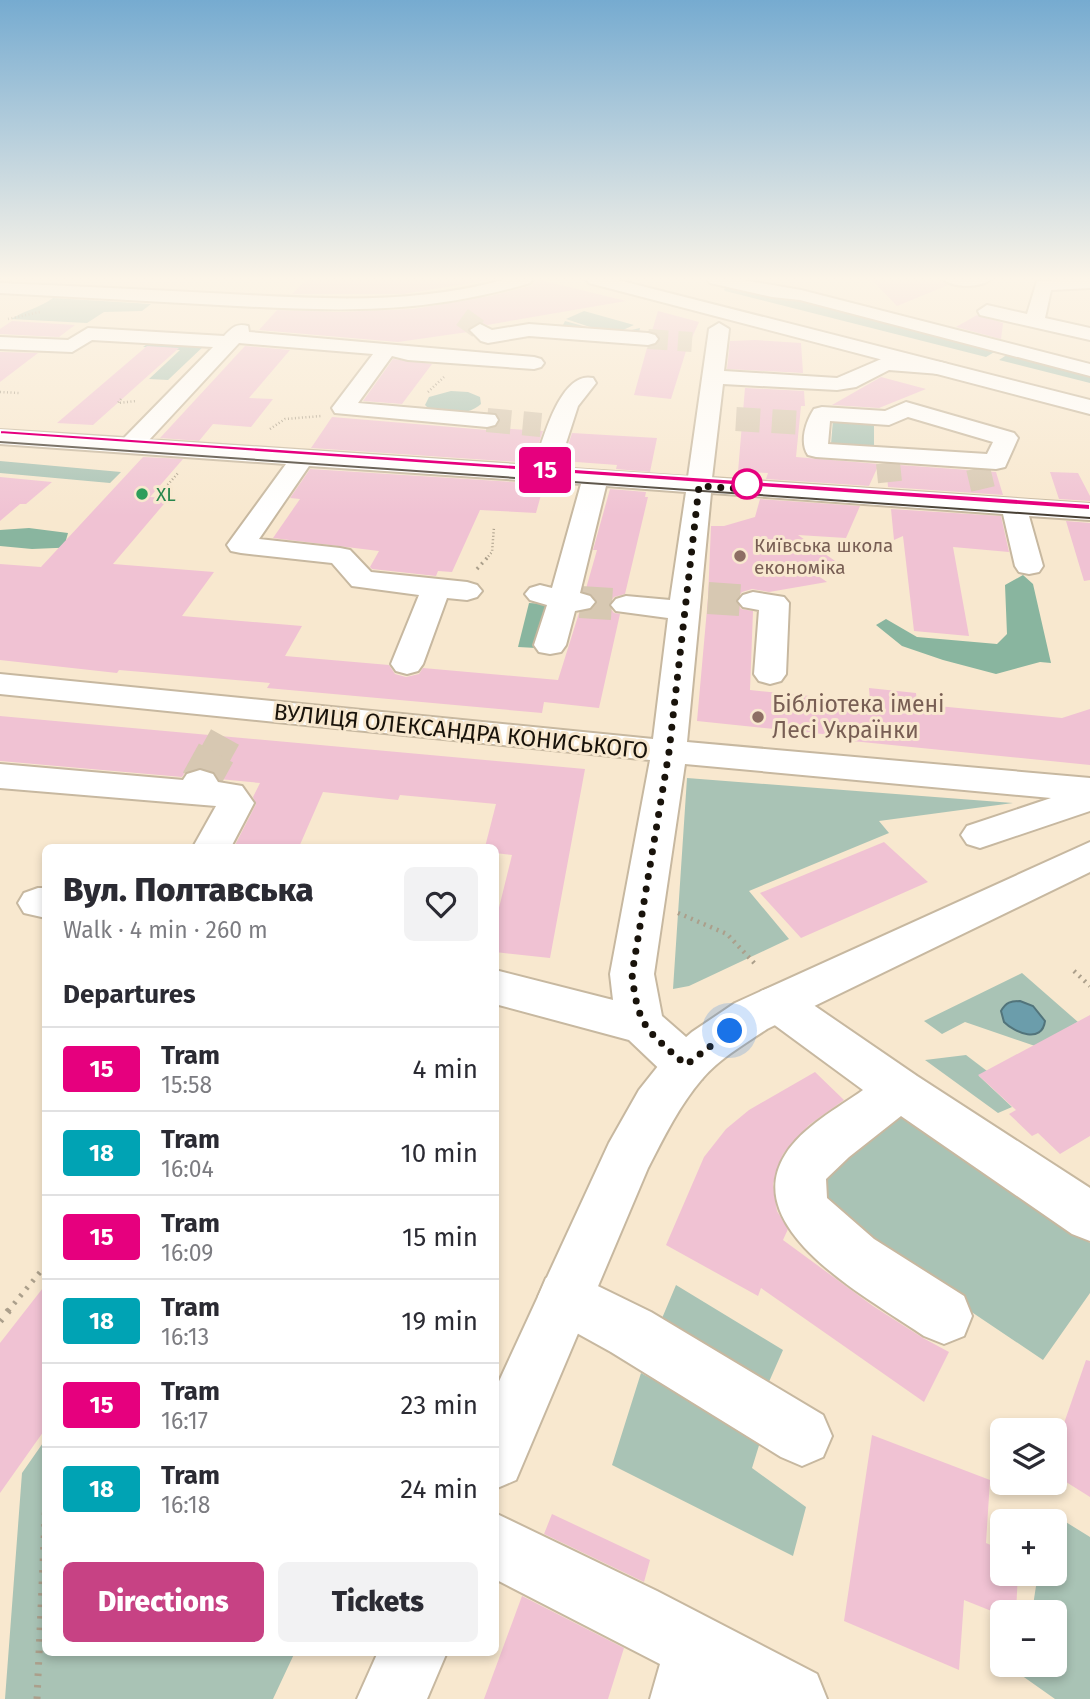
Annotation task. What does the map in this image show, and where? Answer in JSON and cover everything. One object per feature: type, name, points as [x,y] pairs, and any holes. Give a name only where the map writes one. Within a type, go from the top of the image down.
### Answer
[{"type":"street","points":[[131,445],[214,358]]},
{"type":"street","points":[[380,358],[343,408],[487,420]]},
{"type":"street","points":[[468,358],[534,363]]},
{"type":"street","points":[[643,1026],[635,999],[632,974],[692,601],[699,486],[716,417],[711,358]]},
{"type":"street","points":[[738,358],[837,384],[848,382],[886,363],[940,368]]},
{"type":"street","points":[[902,358],[1090,407]]},
{"type":"street","points":[[946,358],[1090,395]]},
{"type":"street","points":[[1045,358],[1090,370]]},
{"type":"street","points":[[542,475],[550,426],[585,383]]},
{"type":"street","points":[[906,409],[1006,438],[996,462],[981,481],[890,475],[816,450],[811,424],[822,414],[889,418],[906,409]]},
{"type":"street","points":[[269,456],[279,444],[270,429]]},
{"type":"street","points":[[0,437],[699,486],[890,475],[981,481],[1014,507],[1090,512]]},
{"type":"street","points":[[302,458],[241,545],[340,556],[362,580],[496,594]]},
{"type":"street","points":[[550,645],[595,479]]},
{"type":"street","points":[[1014,507],[1029,566]]},
{"type":"street","points":[[407,664],[454,590]]},
{"type":"street","points":[[626,606],[692,601]]},
{"type":"street","points":[[753,601],[774,603],[770,674]]},
{"type":"street","name":"ВУЛИЦЯ ОЛЕКСАНДРА КОНИСЬКОГО","points":[[1,685],[234,722],[669,752],[1090,790]]},
{"type":"street","points":[[0,776],[197,787],[229,795],[236,803],[214,844]]},
{"type":"street","points":[[980,835],[1090,797]]},
{"type":"street","points":[[499,1450],[627,1159],[656,1105],[686,1065],[708,1045],[751,1016],[767,985],[1090,856]]},
{"type":"street","points":[[767,985],[900,1090],[1090,1217]]},
{"type":"street","points":[[499,988],[643,1026],[686,1065]]},
{"type":"street","points":[[900,1090],[815,1156],[802,1172],[800,1189],[809,1216],[836,1242],[944,1316]]},
{"type":"street","points":[[565,1297],[631,1332],[802,1436]]},
{"type":"street","points":[[499,1548],[691,1674],[792,1699]]},
{"type":"street","points":[[392,1699],[411,1656]]},
{"type":"path","points":[[0,392],[19,393]]},
{"type":"path","points":[[121,399],[118,403],[138,400]]},
{"type":"path","points":[[156,498],[181,470]]},
{"type":"path","points":[[492,552],[494,527]]},
{"type":"path","points":[[677,912],[727,934],[767,985]]},
{"type":"path","points":[[1074,971],[1090,986]]},
{"type":"path","points":[[0,1321],[42,1270]]},
{"type":"path","points":[[37,1699],[42,1586]]},
{"type":"green space","points":[[171,358],[191,358],[168,380],[149,379]]},
{"type":"green space","points":[[1026,358],[1090,374],[1090,383],[999,360]]},
{"type":"green space","points":[[451,391],[468,392],[480,397],[481,404],[468,411],[453,414],[437,412],[425,405],[429,397]]},
{"type":"green space","points":[[833,420],[874,422],[874,447],[831,444]]},
{"type":"green space","points":[[0,461],[121,472],[110,483],[0,473]]},
{"type":"green space","points":[[29,528],[68,533],[66,540],[79,547],[32,549],[0,546],[0,530]]},
{"type":"green space","points":[[1023,575],[1033,584],[1051,663],[1040,662],[996,674],[902,646],[876,625],[886,619],[917,637],[997,644],[1007,634],[1005,585]]},
{"type":"green space","points":[[529,603],[563,605],[555,649],[518,647]]},
{"type":"green space","points":[[687,778],[1013,803],[879,821],[889,833],[749,891],[789,939],[689,986],[673,989]]},
{"type":"green space","points":[[1022,973],[1078,1022],[1035,1046],[965,1022],[942,1034],[924,1021]]},
{"type":"green space","points":[[966,1055],[987,1071],[979,1076],[1012,1107],[998,1113],[925,1060]]},
{"type":"green space","points":[[902,1107],[1090,1243],[1090,1293],[1043,1360],[823,1212],[818,1172]]},
{"type":"green space","points":[[676,1285],[783,1350],[768,1384],[660,1323]]},
{"type":"green space","points":[[641,1373],[761,1439],[752,1468],[806,1507],[793,1556],[612,1465]]},
{"type":"green space","points":[[42,1444],[42,1656],[293,1656],[273,1699],[5,1699],[22,1473]]},
{"type":"green space","points":[[1067,1523],[1090,1537],[1090,1699],[1055,1699],[1024,1677],[1067,1677],[1067,1600],[1034,1600],[1036,1586],[1067,1586]]},
{"type":"water","points":[[1020,1001],[1033,1006],[1045,1021],[1039,1032],[1021,1033],[1004,1022],[1001,1011],[1003,1008],[1009,1003]]},
{"type":"building","points":[[0,358],[31,358],[0,382]]},
{"type":"building","points":[[133,358],[168,358],[93,425],[57,423]]},
{"type":"building","points":[[234,358],[283,358],[249,398],[273,399],[251,427],[213,424],[199,441],[160,438]]},
{"type":"building","points":[[644,358],[684,358],[671,399],[634,395]]},
{"type":"building","points":[[728,358],[802,358],[803,373],[727,369]]},
{"type":"building","points":[[393,359],[432,364],[402,404],[363,401]]},
{"type":"building","points":[[881,377],[926,389],[879,408],[832,405]]},
{"type":"building","points":[[745,388],[804,391],[805,406],[801,406],[796,457],[879,464],[869,486],[766,479],[768,473],[738,472]]},
{"type":"building","points":[[332,417],[487,430],[495,428],[543,431],[532,463],[311,448]]},
{"type":"building","points":[[572,433],[657,438],[650,472],[616,469],[617,465],[563,461]]},
{"type":"building","points":[[143,457],[183,459],[150,497],[169,498],[113,564],[214,572],[182,616],[302,626],[285,656],[389,665],[395,674],[406,677],[419,674],[423,668],[558,680],[579,613],[591,611],[598,602],[592,594],[585,592],[597,550],[593,550],[610,489],[646,492],[645,497],[648,497],[625,594],[614,597],[608,605],[614,613],[620,614],[599,708],[544,702],[542,713],[267,688],[270,683],[119,670],[117,673],[0,660],[0,564],[41,567]]},
{"type":"building","points":[[886,464],[996,472],[1003,495],[888,487]]},
{"type":"building","points":[[310,469],[544,484],[536,513],[480,510],[452,572],[438,571],[436,576],[372,569],[370,567],[379,551],[273,538],[300,499],[290,498]]},
{"type":"building","points":[[1050,472],[1078,473],[1090,501],[1059,499]]},
{"type":"building","points":[[0,477],[52,482],[0,521]]},
{"type":"building","points":[[760,499],[860,506],[846,538],[798,535],[838,563],[814,573],[827,582],[769,592],[752,589],[742,592],[736,599],[741,609],[753,611],[750,690],[870,702],[869,688],[916,693],[917,704],[1062,718],[1090,709],[1090,765],[842,740],[842,736],[697,721],[708,598],[711,526],[724,526],[755,517]]},
{"type":"building","points":[[891,509],[1001,516],[1009,552],[953,547],[969,636],[914,631],[903,536],[894,540]]},
{"type":"building","points":[[1066,521],[1090,523],[1090,580],[1084,581]]},
{"type":"building","points":[[0,716],[585,769],[550,958],[499,952],[499,908],[512,855],[499,853],[499,844],[486,844],[496,804],[400,795],[398,800],[323,792],[300,844],[236,844],[256,804],[253,797],[260,783],[219,779],[214,771],[201,767],[186,771],[182,777],[0,761]]},
{"type":"building","points":[[884,842],[928,882],[801,938],[760,893]]},
{"type":"building","points":[[1090,1015],[1090,1136],[1060,1154],[1038,1133],[1032,1136],[1009,1114],[1016,1110],[978,1075]]},
{"type":"building","points":[[815,1072],[844,1100],[809,1125],[783,1154],[773,1184],[777,1211],[788,1229],[783,1240],[873,1306],[949,1352],[924,1402],[761,1288],[758,1296],[666,1245],[704,1157],[726,1129],[749,1110]]},
{"type":"building","points":[[42,1289],[42,1434],[0,1493],[0,1343]]},
{"type":"building","points":[[1086,1360],[1090,1361],[1090,1497],[1067,1483],[1066,1418]]},
{"type":"building","points":[[872,1435],[990,1480],[986,1543],[990,1545],[990,1586],[1017,1586],[1017,1600],[990,1600],[990,1610],[964,1600],[959,1670],[844,1621]]},
{"type":"building","points":[[552,1514],[650,1560],[644,1582],[544,1534]]},
{"type":"building","points":[[522,1596],[624,1648],[608,1699],[484,1699]]},
{"type":"tunnel","points":[[736,419],[804,423]]},
{"type":"tunnel","points":[[487,420],[541,425]]},
{"type":"tunnel","points":[[888,463],[890,482]]},
{"type":"tunnel","points":[[978,468],[983,489]]},
{"type":"tunnel","points":[[708,598],[753,601]]},
{"type":"tunnel","points":[[580,602],[626,605]]},
{"type":"tunnel","points":[[215,755],[225,737]]},
{"type":"tunnel","points":[[200,782],[216,753]]},
{"type":"tram line","name":"15","points":[[0,432],[1090,507]]},
{"type":"tram line","points":[[0,442],[1090,518]]},
{"type":"tram line","points":[[643,477],[713,482]]},
{"type":"tram line","points":[[971,499],[1090,507]]},
{"type":"place","name":"XL","points":[[142,494]]},
{"type":"place","name":"Київська школа економіка","points":[[740,556]]},
{"type":"place","name":"Бібліотека імені Лесі Українки","points":[[758,717]]},
{"type":"route","points":[[730,1031],[708,1045],[686,1065],[643,1026],[635,999],[632,974],[669,752],[699,486],[745,489],[747,484]]}]
